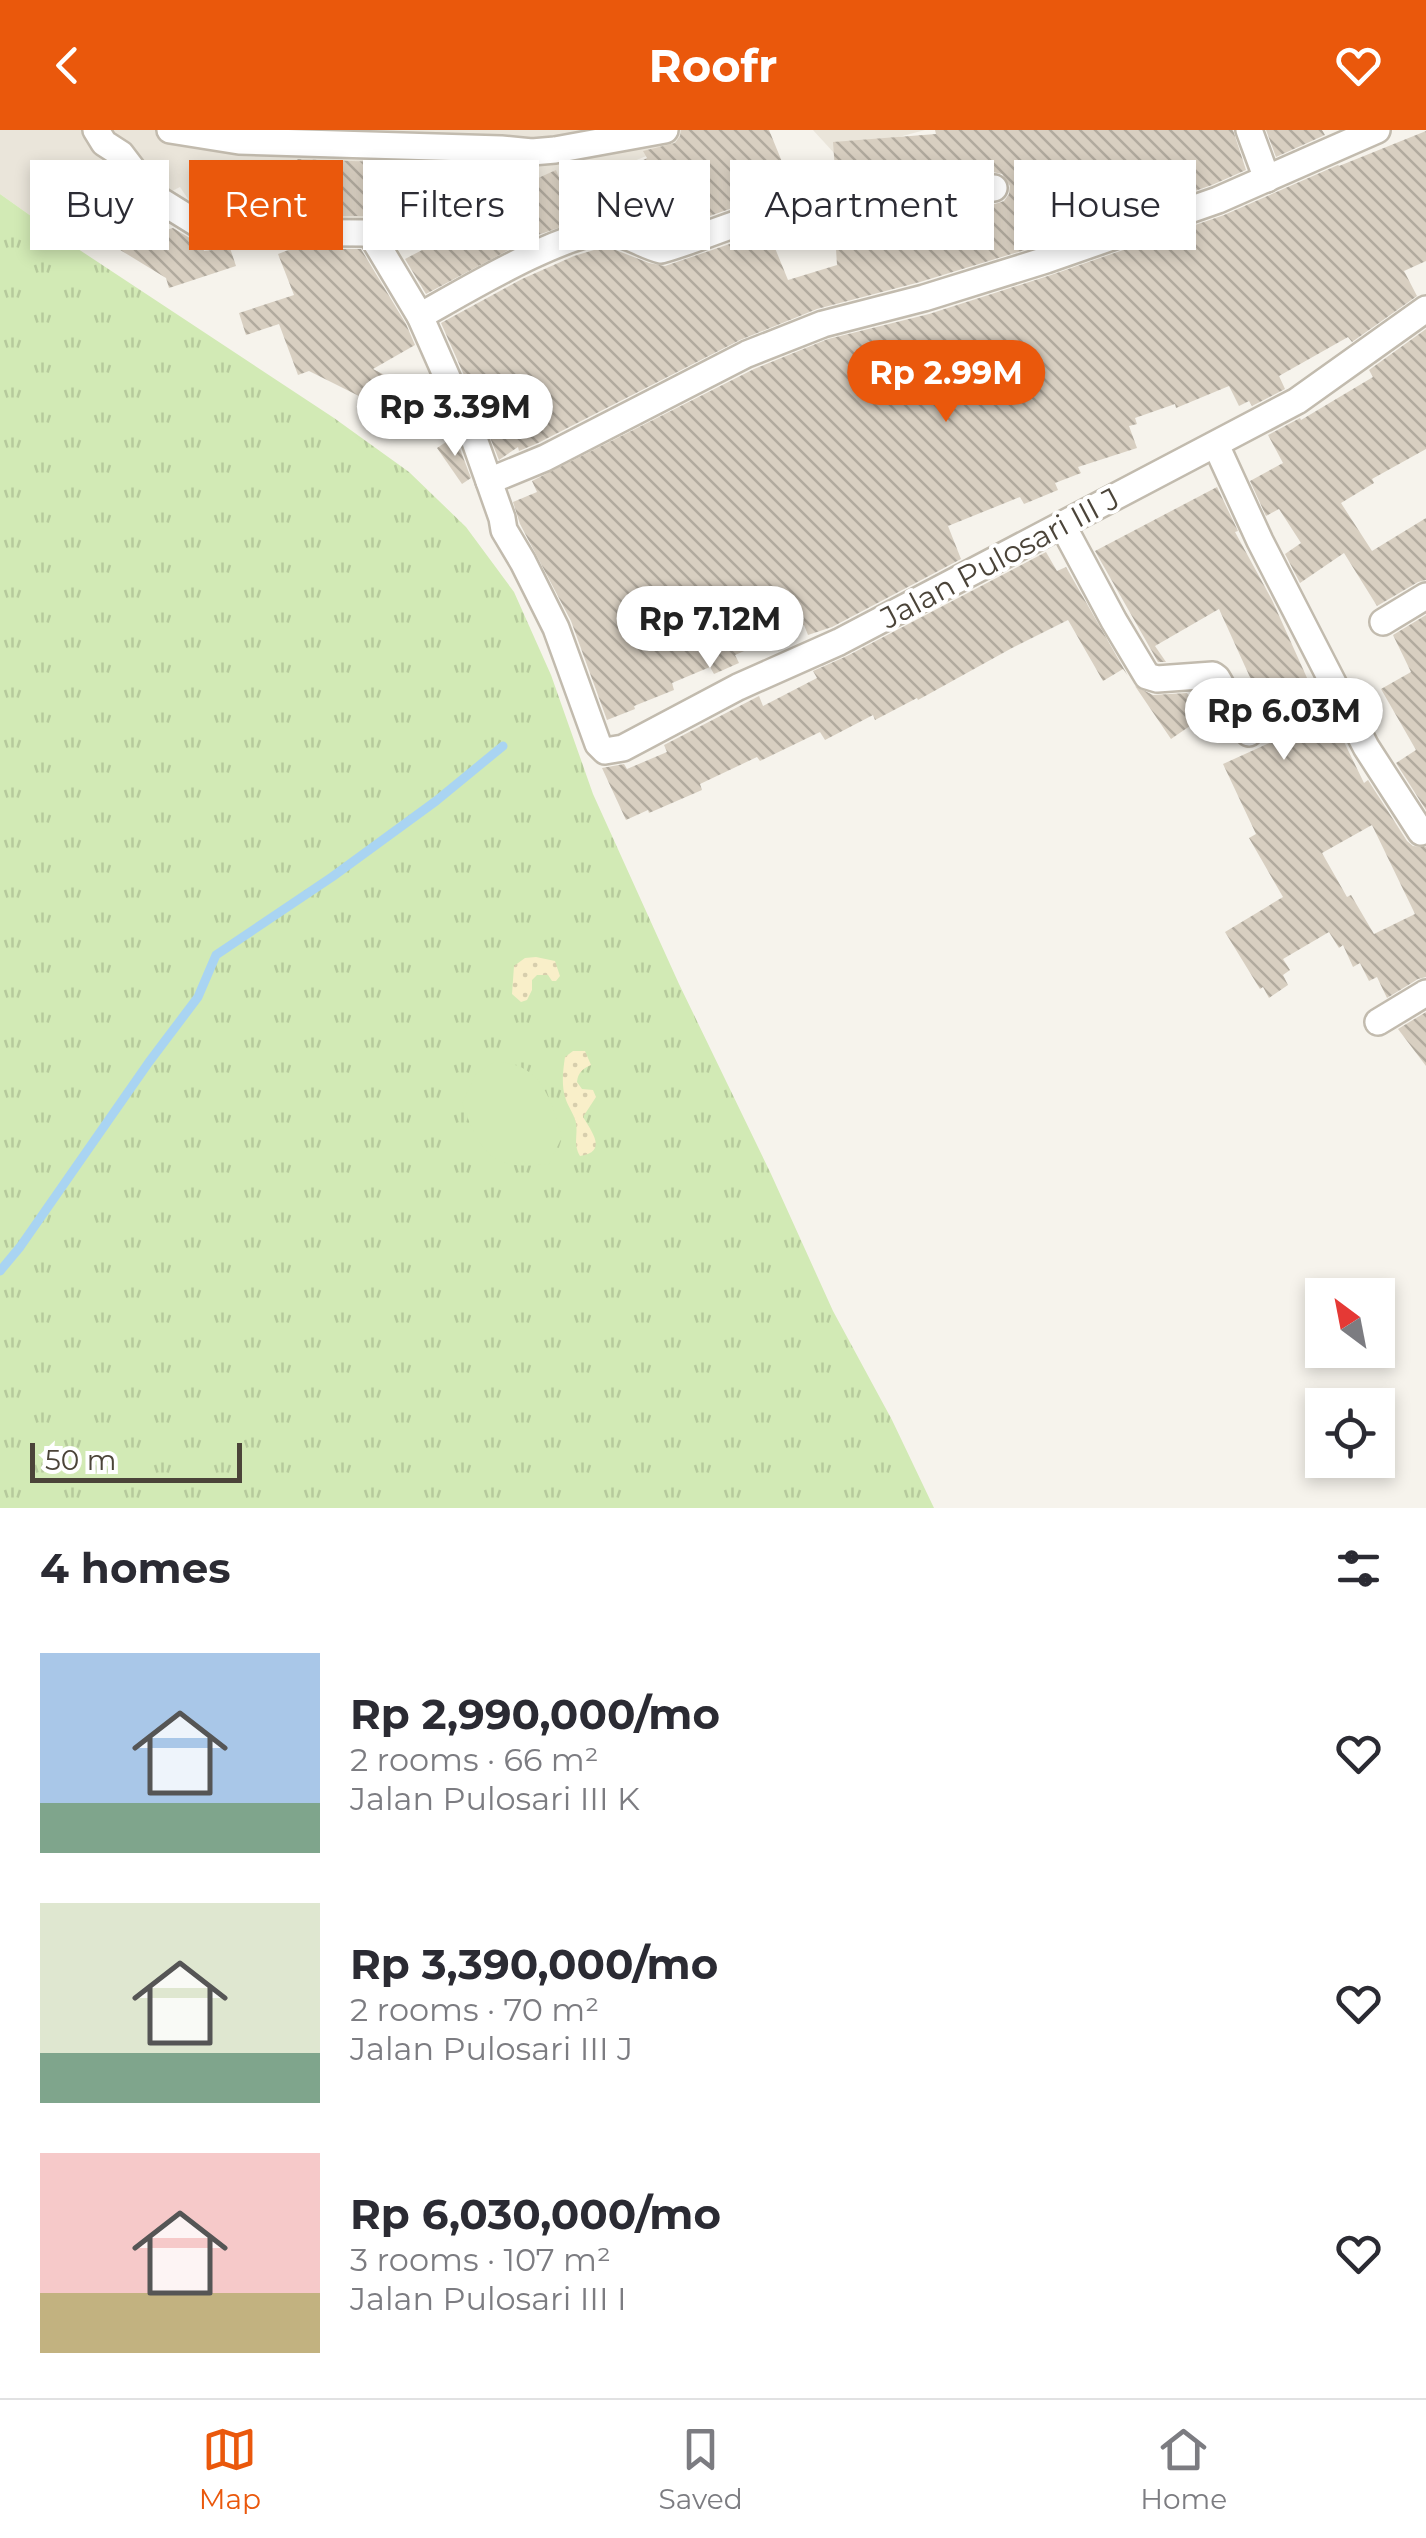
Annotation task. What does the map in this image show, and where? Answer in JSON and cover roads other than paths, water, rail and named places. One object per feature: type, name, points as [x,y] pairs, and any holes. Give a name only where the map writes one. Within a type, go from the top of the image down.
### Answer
[{"type":"street","points":[[170,130],[248,136],[499,139],[532,152],[665,130]]},
{"type":"street","points":[[1249,130],[1267,179]]},
{"type":"street","points":[[489,481],[545,458],[747,354],[824,324],[1046,260],[1218,200],[1377,130]]},
{"type":"street","name":"Jalan Pulosari III J","points":[[114,137],[160,202],[211,232],[369,234],[420,316],[473,436],[504,530],[556,628],[598,744],[606,751],[623,748],[738,687],[839,642],[1216,445],[1297,401],[1426,309]]},
{"type":"street","points":[[420,316],[523,260],[592,232],[615,233],[661,250],[730,227]]},
{"type":"street","points":[[1216,445],[1260,541],[1366,747],[1421,832],[1426,830]]},
{"type":"street","points":[[1063,526],[1147,676],[1157,679],[1214,675],[1249,733]]},
{"type":"street","points":[[1383,622],[1426,596]]},
{"type":"street","points":[[1378,1022],[1426,993]]},
{"type":"waterway","points":[[0,1271],[198,997],[216,955],[332,877],[503,746]]}]
